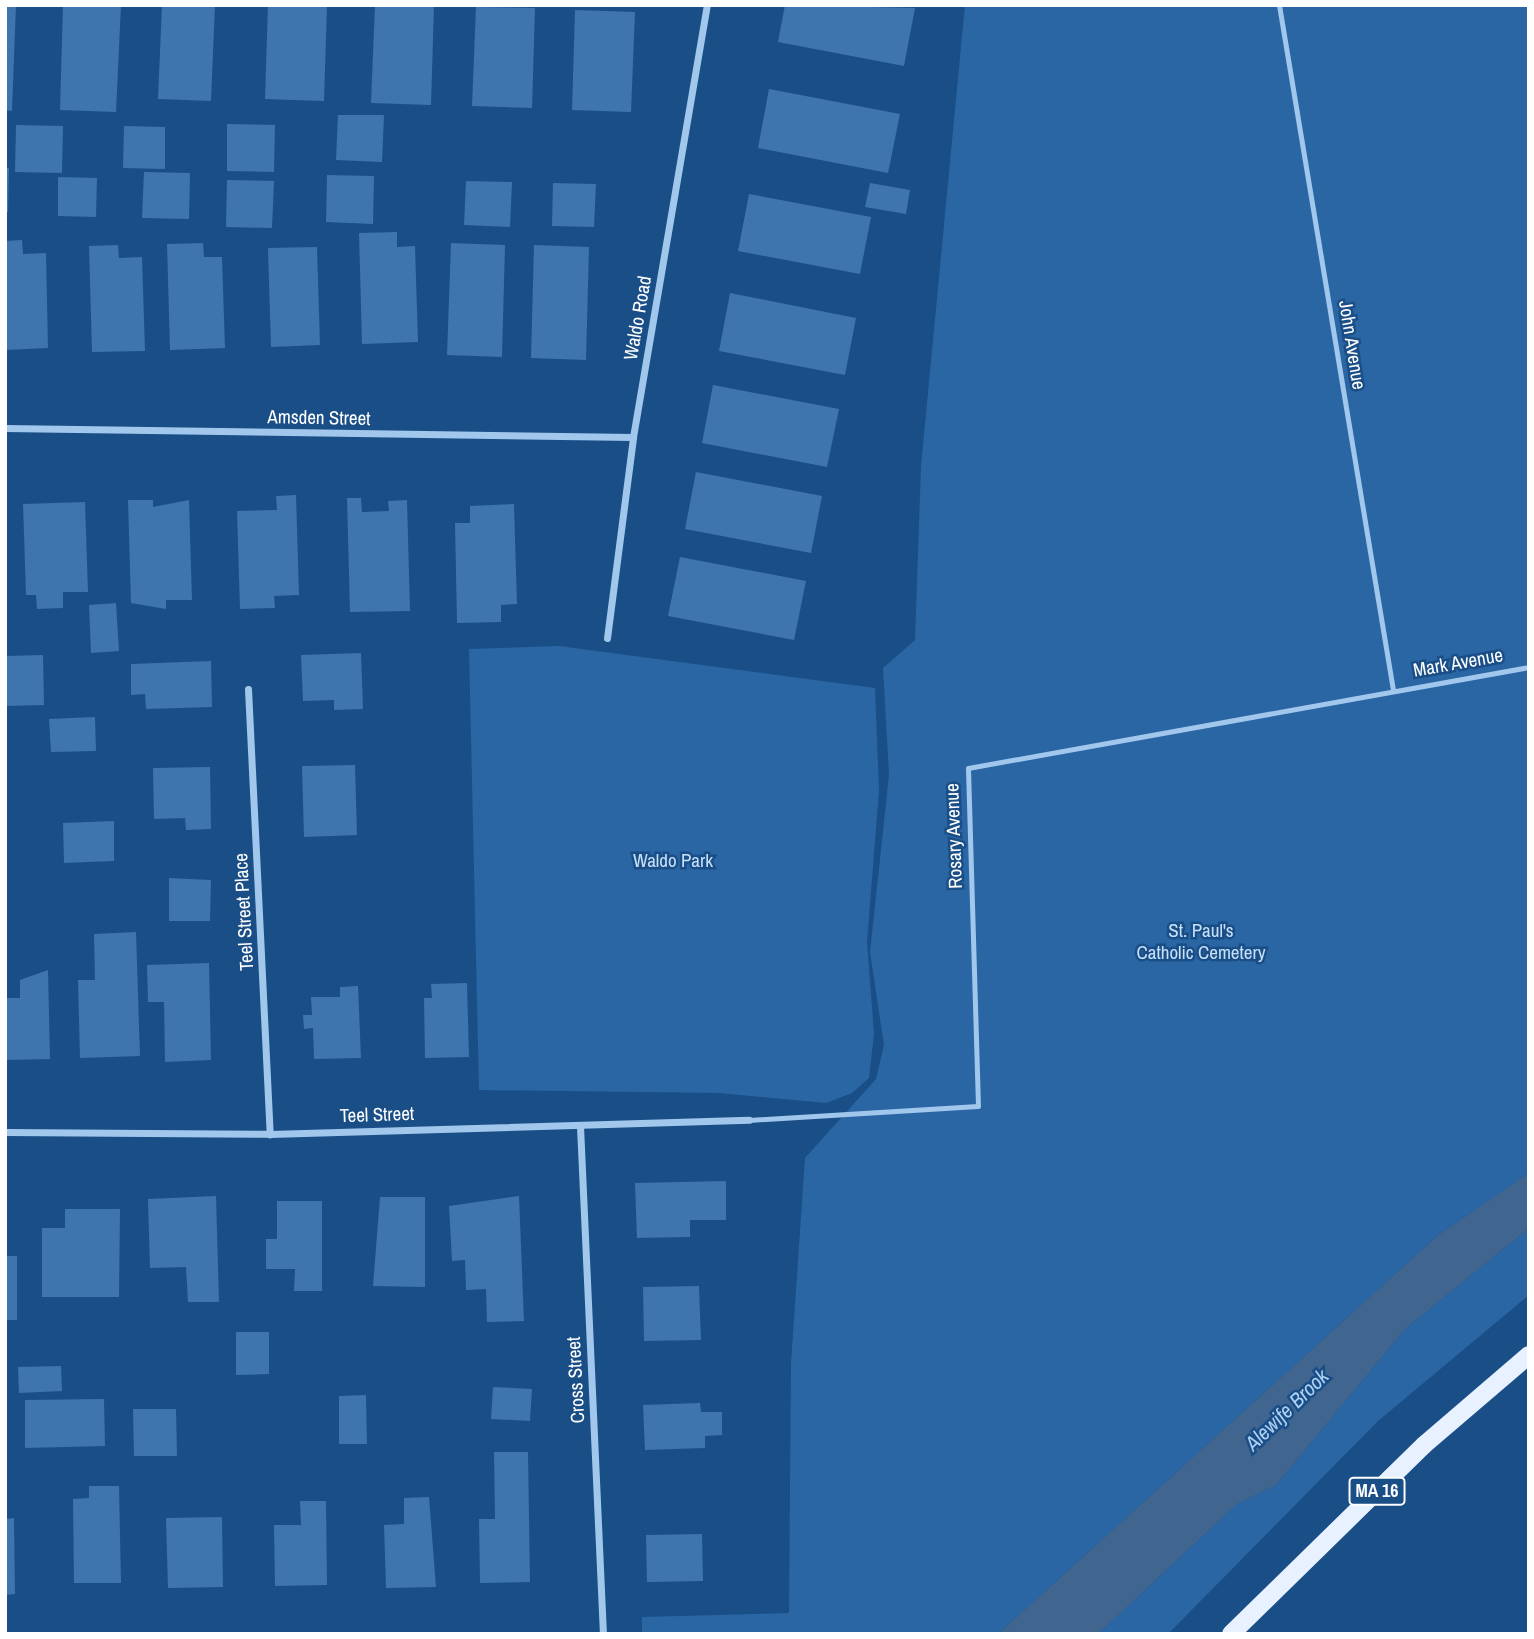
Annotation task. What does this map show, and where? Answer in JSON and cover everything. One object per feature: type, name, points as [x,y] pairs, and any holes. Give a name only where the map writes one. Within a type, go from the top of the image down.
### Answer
[{"type":"main road","name":"MA 16","points":[[1231,1634],[1424,1446],[1529,1355]]},
{"type":"street","name":"Waldo Road","points":[[607,638],[633,438],[708,5]]},
{"type":"street","name":"Amsden Street","points":[[5,428],[633,438]]},
{"type":"street","name":"Teel Street Place","points":[[248,689],[270,1134]]},
{"type":"street","name":"Teel Street","points":[[5,1132],[270,1134],[750,1120]]},
{"type":"street","name":"Cross Street","points":[[580,1126],[603,1634]]},
{"type":"lane","name":"John Avenue","points":[[1279,5],[1393,690]]},
{"type":"lane","name":"Mark Avenue","points":[[1393,690],[1529,667]]},
{"type":"lane","name":"Rosary Avenue","points":[[750,1120],[978,1106],[968,768],[1393,690]]},
{"type":"green space","name":"St. Paul's Catholic Cemetery","points":[[965,5],[1529,5],[1529,1173],[1437,1236],[998,1634],[642,1634],[642,1617],[789,1613],[791,1363],[805,1158],[876,1079],[884,1045],[870,952],[889,775],[883,668],[915,640],[921,466]]},
{"type":"green space","name":"Waldo Park","points":[[559,646],[875,688],[879,791],[867,942],[874,1034],[869,1078],[852,1093],[826,1103],[719,1093],[479,1090],[469,649]]},
{"type":"green space","points":[[1529,1228],[1529,1295],[1378,1421],[1168,1634],[1098,1634],[1237,1504],[1276,1485],[1405,1329]]},
{"type":"water","name":"Alewife Brook","points":[[1529,1173],[1529,1228],[1405,1329],[1276,1485],[1237,1504],[1098,1634],[998,1634],[1437,1236]]},
{"type":"building","points":[[5,5],[16,5],[12,111],[5,110]]},
{"type":"building","points":[[63,5],[121,5],[116,112],[60,110]]},
{"type":"building","points":[[162,5],[215,5],[211,101],[158,99]]},
{"type":"building","points":[[268,5],[327,5],[324,101],[265,99]]},
{"type":"building","points":[[375,5],[434,5],[431,105],[371,103]]},
{"type":"building","points":[[785,5],[915,8],[904,66],[778,42]]},
{"type":"building","points":[[476,7],[535,8],[532,108],[472,106]]},
{"type":"building","points":[[575,10],[635,12],[631,112],[572,110]]},
{"type":"building","points":[[769,89],[900,114],[888,173],[758,148]]},
{"type":"building","points":[[338,115],[384,115],[382,162],[336,160]]},
{"type":"building","points":[[227,124],[275,125],[274,172],[227,171]]},
{"type":"building","points":[[16,125],[63,126],[62,173],[15,172]]},
{"type":"building","points":[[124,126],[165,127],[165,169],[123,168]]},
{"type":"building","points":[[5,168],[9,168],[8,212],[5,212]]},
{"type":"building","points":[[144,172],[190,173],[189,219],[142,218]]},
{"type":"building","points":[[327,175],[374,176],[373,224],[326,222]]},
{"type":"building","points":[[58,177],[97,178],[96,217],[58,216]]},
{"type":"building","points":[[227,180],[274,181],[272,228],[226,227]]},
{"type":"building","points":[[466,181],[512,182],[510,227],[464,225]]},
{"type":"building","points":[[553,183],[596,184],[594,227],[552,226]]},
{"type":"building","points":[[870,183],[910,190],[906,214],[865,207]]},
{"type":"building","points":[[749,194],[871,217],[860,274],[738,251]]},
{"type":"building","points":[[397,232],[397,247],[415,246],[418,342],[362,344],[359,233]]},
{"type":"building","points":[[22,240],[23,254],[46,253],[48,348],[5,350],[5,241]]},
{"type":"building","points":[[203,243],[204,257],[222,257],[225,348],[170,350],[167,244]]},
{"type":"building","points":[[451,243],[505,245],[502,357],[447,355]]},
{"type":"building","points":[[118,245],[119,258],[142,257],[145,351],[92,352],[89,246]]},
{"type":"building","points":[[534,245],[589,247],[586,360],[531,358]]},
{"type":"building","points":[[317,247],[320,345],[271,347],[268,248]]},
{"type":"building","points":[[730,293],[856,318],[845,375],[719,351]]},
{"type":"building","points":[[713,385],[839,409],[827,467],[702,443]]},
{"type":"building","points":[[696,472],[822,496],[811,553],[685,529]]},
{"type":"building","points":[[296,495],[299,595],[274,596],[275,608],[240,609],[237,511],[277,510],[276,496]]},
{"type":"building","points":[[347,498],[361,498],[362,512],[389,511],[388,501],[407,500],[410,611],[350,612]]},
{"type":"building","points":[[128,500],[153,500],[153,507],[189,500],[192,600],[166,600],[166,609],[131,603]]},
{"type":"building","points":[[85,502],[88,592],[63,592],[63,608],[37,609],[36,595],[26,595],[23,504]]},
{"type":"building","points":[[514,504],[517,604],[501,605],[501,622],[457,623],[455,523],[470,523],[470,506]]},
{"type":"building","points":[[680,557],[806,581],[794,640],[668,616]]},
{"type":"building","points":[[116,603],[119,651],[91,653],[89,605]]},
{"type":"building","points":[[361,653],[363,709],[334,710],[334,700],[303,701],[301,655]]},
{"type":"building","points":[[43,655],[44,705],[5,706],[5,656]]},
{"type":"building","points":[[211,661],[212,707],[146,709],[145,694],[131,695],[131,664]]},
{"type":"building","points":[[95,717],[96,751],[51,752],[49,719]]},
{"type":"building","points":[[355,765],[357,835],[304,837],[302,766]]},
{"type":"building","points":[[210,767],[211,829],[186,830],[185,818],[154,819],[153,768]]},
{"type":"building","points":[[114,821],[114,861],[64,863],[63,823]]},
{"type":"building","points":[[169,878],[211,880],[210,921],[169,921]]},
{"type":"building","points":[[136,932],[140,1056],[80,1058],[78,980],[95,980],[94,934]]},
{"type":"building","points":[[209,963],[211,1060],[165,1062],[164,1002],[148,1002],[147,965]]},
{"type":"building","points":[[48,970],[50,1059],[5,1060],[5,998],[20,998],[20,980]]},
{"type":"building","points":[[467,983],[469,1057],[425,1058],[424,998],[432,998],[431,984]]},
{"type":"building","points":[[358,986],[361,1058],[314,1059],[313,1028],[304,1029],[303,1015],[312,1015],[311,997],[340,997],[340,987]]},
{"type":"building","points":[[726,1181],[726,1220],[690,1220],[690,1237],[637,1238],[635,1183]]},
{"type":"building","points":[[216,1196],[219,1302],[188,1302],[186,1267],[150,1268],[148,1199]]},
{"type":"building","points":[[519,1196],[524,1321],[487,1322],[486,1289],[466,1290],[465,1260],[452,1261],[449,1206]]},
{"type":"building","points":[[380,1197],[425,1197],[425,1287],[373,1286]]},
{"type":"building","points":[[277,1201],[322,1201],[322,1291],[294,1291],[295,1269],[266,1269],[266,1239],[277,1239]]},
{"type":"building","points":[[65,1209],[120,1209],[119,1297],[42,1297],[42,1228],[65,1228]]},
{"type":"building","points":[[5,1256],[17,1256],[17,1320],[5,1320]]},
{"type":"building","points":[[699,1286],[701,1340],[644,1341],[643,1287]]},
{"type":"building","points":[[236,1332],[269,1332],[269,1374],[236,1375]]},
{"type":"building","points":[[61,1366],[62,1391],[19,1393],[18,1367]]},
{"type":"building","points":[[493,1387],[532,1389],[530,1421],[491,1419]]},
{"type":"building","points":[[366,1395],[367,1444],[339,1444],[339,1396]]},
{"type":"building","points":[[104,1399],[105,1446],[25,1448],[25,1400]]},
{"type":"building","points":[[700,1403],[701,1412],[722,1412],[722,1435],[705,1436],[705,1448],[645,1450],[643,1405]]},
{"type":"building","points":[[133,1409],[176,1409],[177,1456],[134,1456]]},
{"type":"building","points":[[494,1452],[528,1452],[530,1582],[480,1583],[479,1519],[495,1519]]},
{"type":"building","points":[[89,1486],[119,1486],[121,1583],[74,1583],[73,1499],[89,1498]]},
{"type":"building","points":[[429,1497],[436,1587],[386,1588],[384,1525],[404,1524],[404,1498]]},
{"type":"building","points":[[300,1501],[326,1501],[327,1585],[275,1586],[274,1525],[301,1525]]},
{"type":"building","points":[[222,1517],[223,1587],[168,1588],[166,1518]]},
{"type":"building","points":[[14,1518],[15,1594],[5,1595],[5,1519]]},
{"type":"building","points":[[702,1534],[703,1581],[647,1582],[646,1535]]}]
